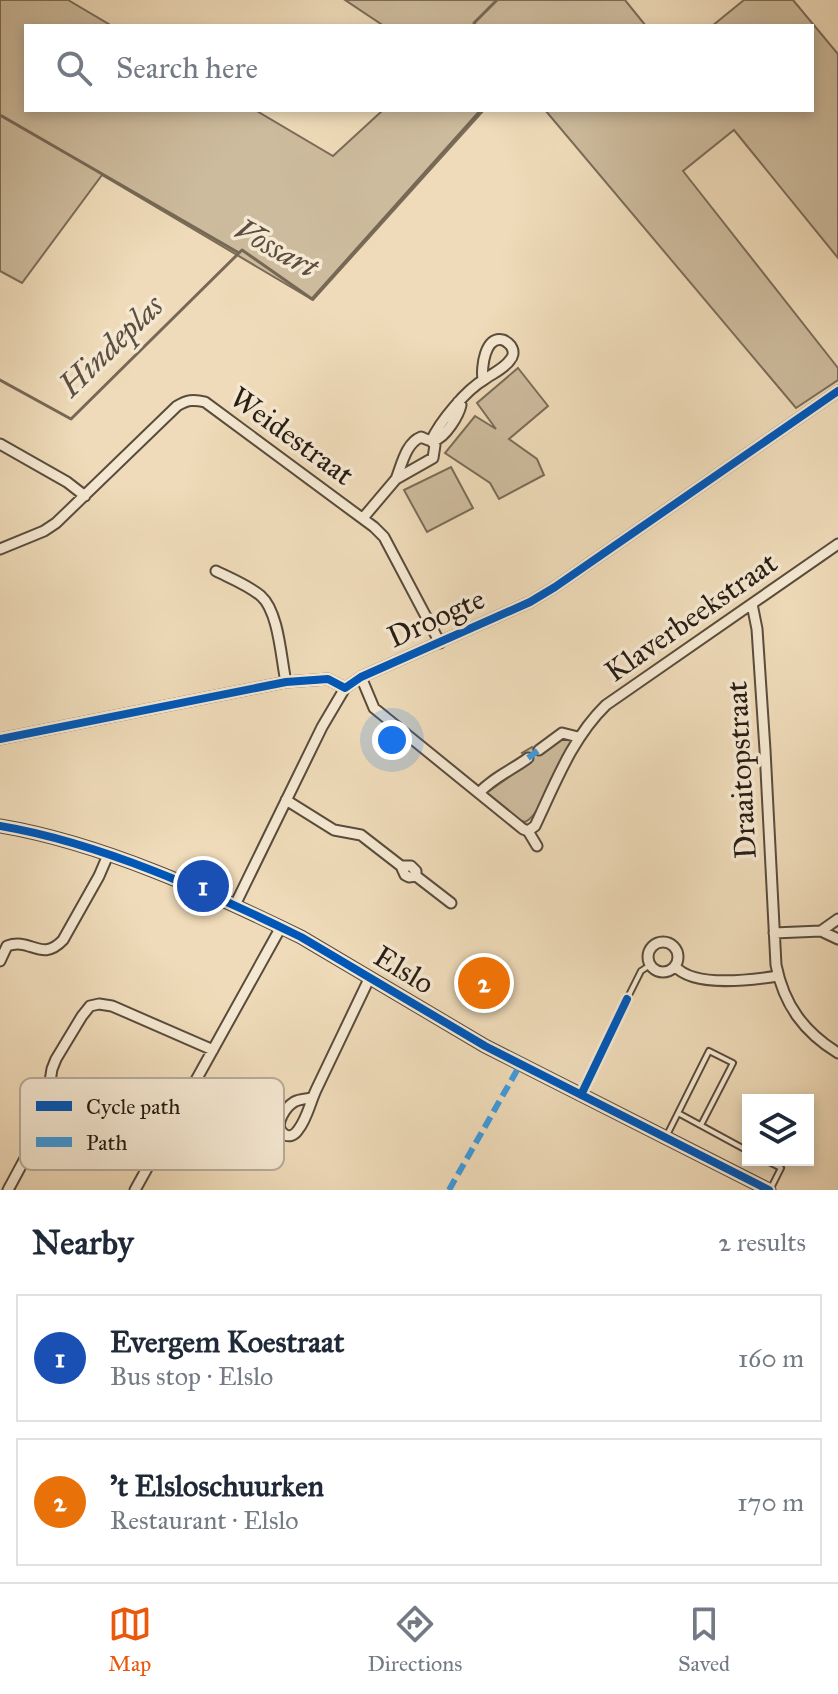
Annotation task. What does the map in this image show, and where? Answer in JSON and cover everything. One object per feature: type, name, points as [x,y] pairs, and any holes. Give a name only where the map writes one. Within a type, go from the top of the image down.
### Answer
[{"type":"street","points":[[431,441],[443,435],[459,413],[461,405],[458,402],[483,379]]},
{"type":"street","name":"Droogte","points":[[345,688],[361,677],[530,602],[555,587],[838,391]]},
{"type":"street","name":"Weidestraat","points":[[0,549],[44,531],[85,496],[177,406],[195,399],[205,402],[363,518],[384,537],[440,643]]},
{"type":"street","points":[[363,518],[396,479],[415,439],[421,437],[435,445],[433,458],[396,479]]},
{"type":"street","points":[[0,444],[67,482],[85,496]]},
{"type":"street","name":"Klaverbeekstraat","points":[[528,831],[535,826],[578,737],[606,705],[838,544]]},
{"type":"street","points":[[216,571],[262,597],[269,606],[274,617],[286,682]]},
{"type":"street","name":"Draaitopstraat","points":[[752,604],[757,629],[778,976],[785,995],[804,1026],[838,1053]]},
{"type":"street","points":[[361,677],[374,708],[528,831],[537,846]]},
{"type":"street","points":[[0,739],[286,682],[328,679],[345,688],[322,727],[235,905]]},
{"type":"street","points":[[539,750],[562,733],[578,737]]},
{"type":"street","points":[[479,793],[528,758]]},
{"type":"street","points":[[286,800],[334,830],[361,835],[401,866],[411,866],[416,876],[451,903]]},
{"type":"street","name":"Elslo","points":[[0,826],[108,855],[235,905],[370,977],[485,1046],[770,1190]]},
{"type":"street","points":[[0,961],[7,946],[17,943],[41,951],[57,946],[99,876],[108,855]]},
{"type":"street","points":[[821,931],[838,919]]},
{"type":"street","points":[[197,1078],[281,927]]},
{"type":"street","points":[[774,933],[821,931],[838,939]]},
{"type":"street","points":[[656,943],[670,944],[677,951],[675,966],[664,972],[650,965],[649,950],[656,943]]},
{"type":"street","points":[[675,966],[684,973],[734,981],[778,976]]},
{"type":"street","points":[[312,1098],[370,977]]},
{"type":"street","points":[[51,1078],[56,1059],[82,1016],[90,1006],[99,1004],[112,1006],[213,1050]]},
{"type":"street","points":[[8,1190],[20,1168]]},
{"type":"street","points":[[135,1190],[146,1170]]},
{"type":"lane","points":[[627,999],[641,971],[650,965]]},
{"type":"lane","points":[[665,1138],[709,1051],[733,1063],[701,1125]]},
{"type":"lane","points":[[678,1113],[742,1148]]},
{"type":"lane","points":[[770,1190],[781,1168],[777,1166]]},
{"type":"shaded area","points":[[0,0],[68,0],[109,24],[24,24],[24,112],[258,112],[333,156],[381,112],[482,112],[313,300],[102,175],[22,283],[0,271]]},
{"type":"shaded area","points":[[345,0],[625,0],[644,24],[381,24]]},
{"type":"shaded area","points":[[744,0],[793,0],[813,24],[714,24]]},
{"type":"shaded area","points":[[814,25],[838,54],[838,258],[734,130],[683,171],[838,368],[838,380],[796,408],[547,112],[814,112]]},
{"type":"shaded area","points":[[518,368],[548,406],[509,439],[537,459],[544,475],[499,499],[490,483],[445,453],[475,416],[496,429],[477,403]]},
{"type":"shaded area","points":[[451,467],[473,508],[427,532],[404,490]]},
{"type":"shaded area","points":[[561,737],[573,739],[532,817],[525,822],[518,820],[485,794],[533,760],[529,754],[525,756],[522,753],[532,747],[538,754]]},
{"type":"waterway","name":"Vossart","points":[[475,24],[497,0]]},
{"type":"waterway","name":"Vossart","points":[[0,115],[239,253],[242,250],[312,299],[479,112]]},
{"type":"waterway","name":"Hindeplas","points":[[0,380],[71,419],[238,254]]},
{"type":"marked path","points":[[528,758],[539,750]]},
{"type":"marked path","points":[[449,1190],[520,1065]]},
{"type":"cycle path","points":[[0,739],[286,682],[328,679],[345,688],[361,677],[530,602],[555,587],[838,391]]},
{"type":"cycle path","points":[[0,826],[77,844],[115,857],[266,920],[301,937],[485,1046],[769,1190]]},
{"type":"cycle path","points":[[581,1095],[627,999]]},
{"type":"place","name":"Evergem Koestraat","points":[[203,886]]},
{"type":"place","name":"'t Elsloschuurken","points":[[484,983]]}]
